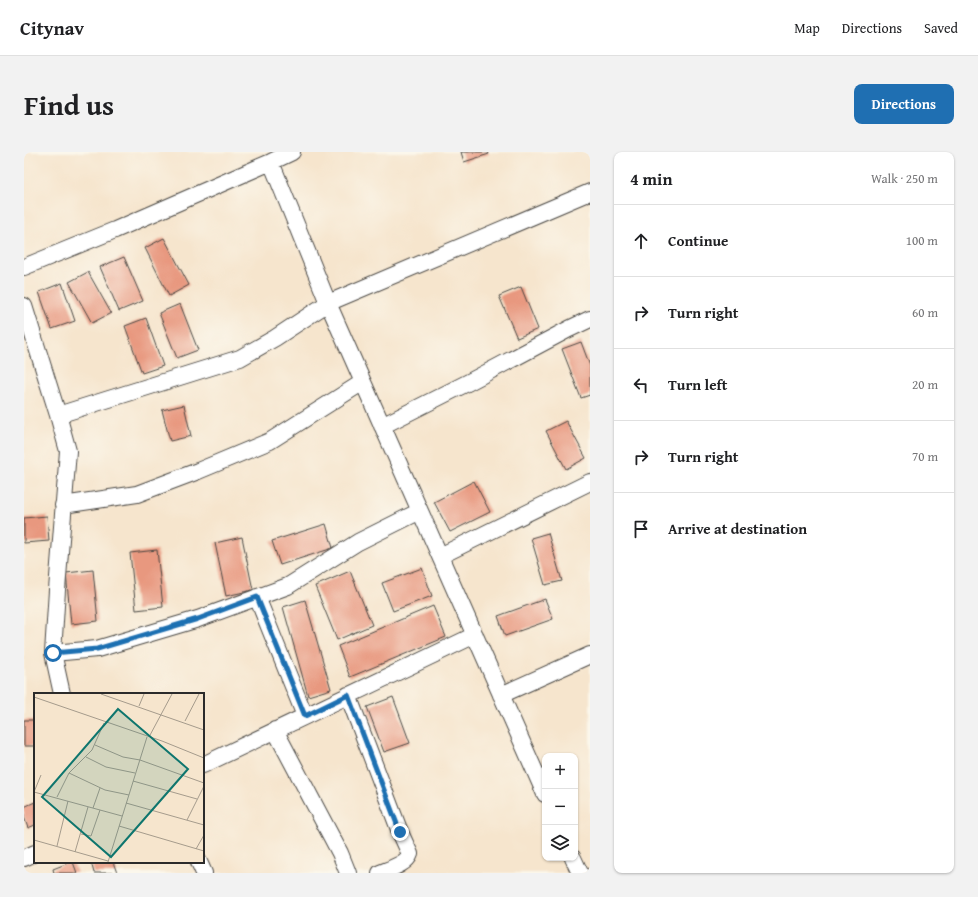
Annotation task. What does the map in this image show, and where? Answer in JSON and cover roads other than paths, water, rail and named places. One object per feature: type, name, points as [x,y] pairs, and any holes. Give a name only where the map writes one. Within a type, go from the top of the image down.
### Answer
[{"type":"street","points":[[24,267],[115,230],[280,156],[328,303],[543,789]]},
{"type":"street","points":[[58,415],[240,358],[275,338],[328,303],[590,192]]},
{"type":"street","points":[[24,306],[68,451],[56,590],[53,653],[62,693]]},
{"type":"street","points":[[382,426],[590,319]]},
{"type":"street","points":[[63,505],[137,494],[198,471],[270,440],[363,382]]},
{"type":"street","points":[[440,556],[590,482]]},
{"type":"street","points":[[53,653],[97,649],[198,619],[288,586],[358,542],[420,511]]},
{"type":"street","points":[[257,597],[305,716]]},
{"type":"street","points":[[204,765],[475,634]]},
{"type":"street","points":[[502,695],[590,655]]},
{"type":"street","points":[[348,695],[400,832],[410,854],[404,862],[380,873]]},
{"type":"street","points":[[276,730],[340,853],[348,873]]},
{"type":"street","points":[[24,858],[34,854]]},
{"type":"street","points":[[574,861],[580,873]]},
{"type":"street","points":[[199,863],[204,873]]}]
